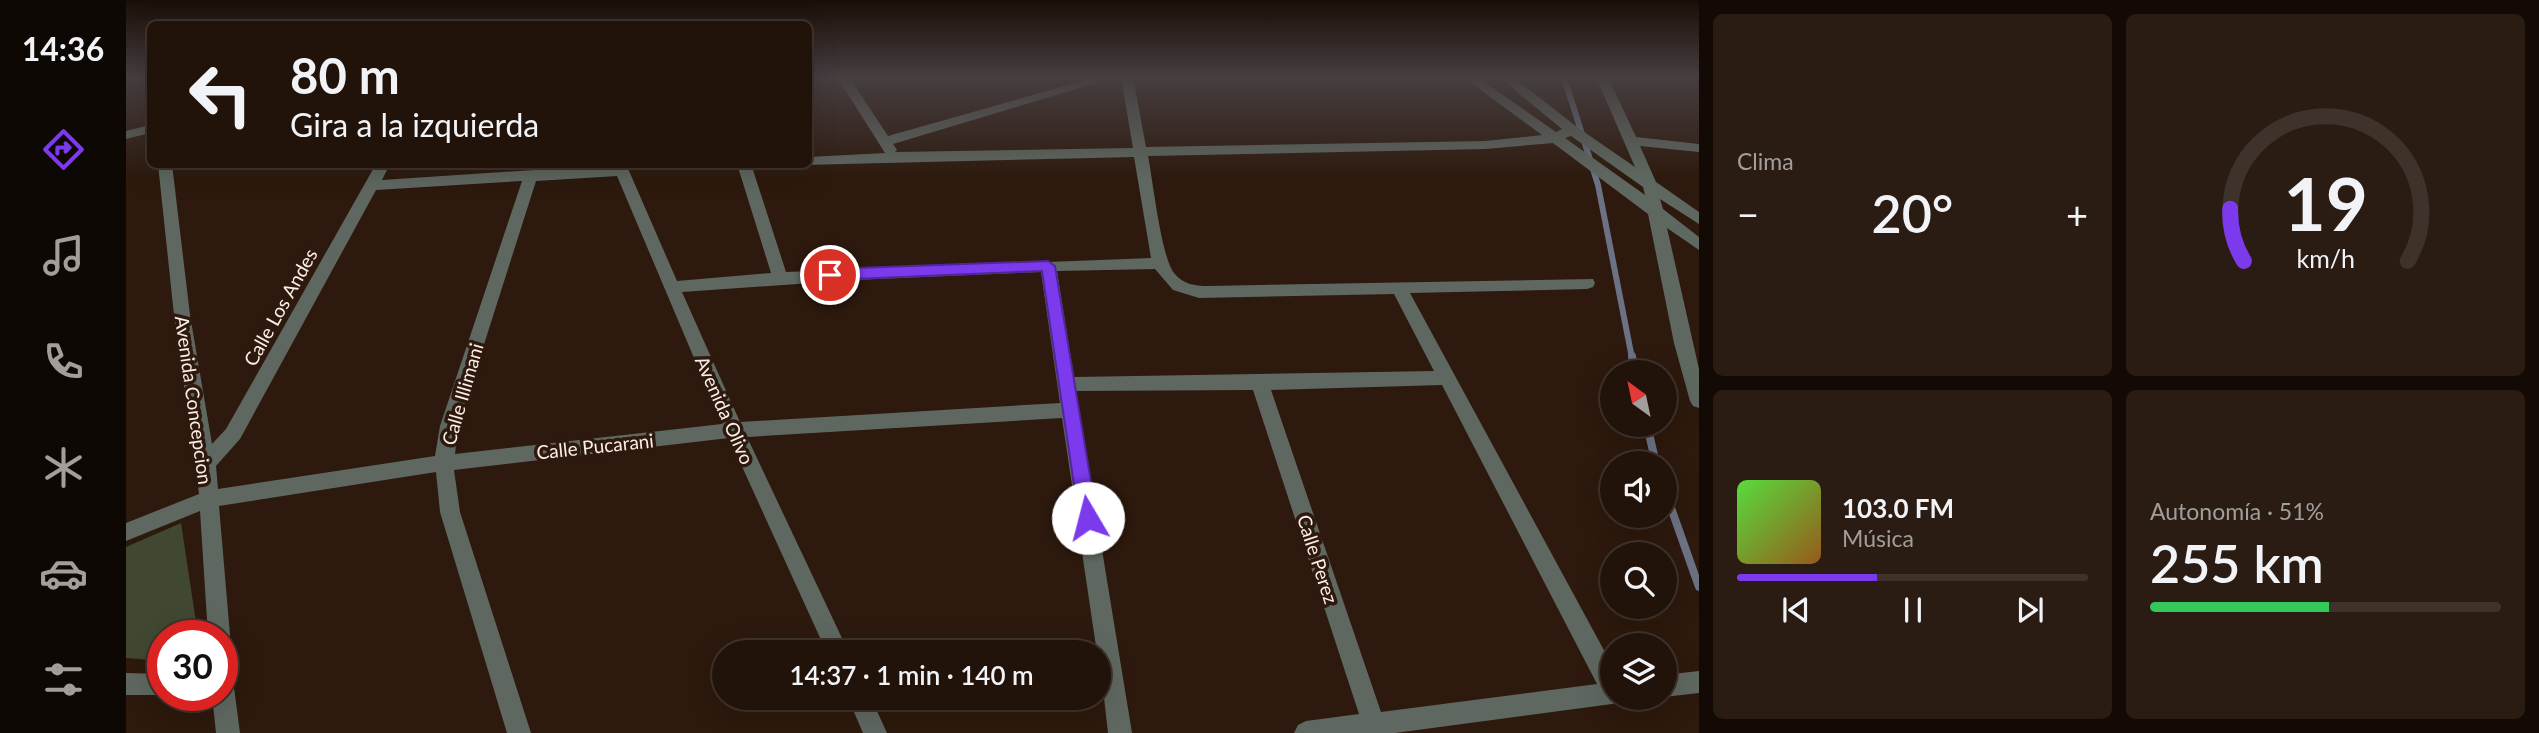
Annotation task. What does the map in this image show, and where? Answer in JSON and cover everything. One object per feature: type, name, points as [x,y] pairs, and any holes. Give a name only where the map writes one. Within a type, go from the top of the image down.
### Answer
[{"type":"street","points":[[866,111],[886,141],[893,157]]},
{"type":"street","points":[[886,141],[990,111]]},
{"type":"street","points":[[1133,111],[1160,263],[1173,284],[1191,292],[1587,283]]},
{"type":"street","points":[[1518,111],[1615,180],[1699,245]]},
{"type":"street","points":[[1548,111],[1699,219]]},
{"type":"street","points":[[1617,111],[1650,184],[1699,401]]},
{"type":"street","points":[[126,135],[147,130]]},
{"type":"street","points":[[812,162],[893,157],[1485,145],[1555,138],[1572,130]]},
{"type":"street","points":[[1630,141],[1699,148]]},
{"type":"street","name":"Avenida Concepcion","points":[[165,168],[182,315],[206,464],[218,620]]},
{"type":"street","name":"Calle Los Andes","points":[[206,464],[233,434],[381,168]]},
{"type":"street","points":[[373,185],[530,178],[620,168]]},
{"type":"street","name":"Avenida Olivo","points":[[620,168],[734,430],[832,640]]},
{"type":"street","points":[[745,168],[780,277]]},
{"type":"street","name":"Calle Illimani","points":[[519,733],[450,512],[444,463],[449,426],[530,178]]},
{"type":"street","points":[[671,287],[780,277],[1160,263]]},
{"type":"street","points":[[1048,266],[1120,733]]},
{"type":"street","points":[[1399,288],[1600,668]]},
{"type":"street","points":[[1068,384],[1447,378]]},
{"type":"street","name":"Calle Perez","points":[[1261,383],[1375,729]]},
{"type":"street","name":"Calle Pucarani","points":[[126,532],[208,499],[444,463],[734,430],[1072,410]]},
{"type":"street","points":[[1677,685],[1699,682]]},
{"type":"street","points":[[126,684],[147,685]]},
{"type":"street","points":[[1306,733],[1375,729],[1600,693]]},
{"type":"street","points":[[864,710],[875,733]]},
{"type":"street","points":[[226,711],[229,733]]},
{"type":"green space","points":[[181,523],[196,620],[147,620],[147,660],[126,658],[126,547]]},
{"type":"waterway","points":[[1575,111],[1598,185],[1632,358]]},
{"type":"waterway","points":[[1632,356],[1633,360]]},
{"type":"waterway","points":[[1650,438],[1653,451]]},
{"type":"waterway","points":[[1677,525],[1699,587]]},
{"type":"route","points":[[830,275],[1048,266],[1088,518]]}]
